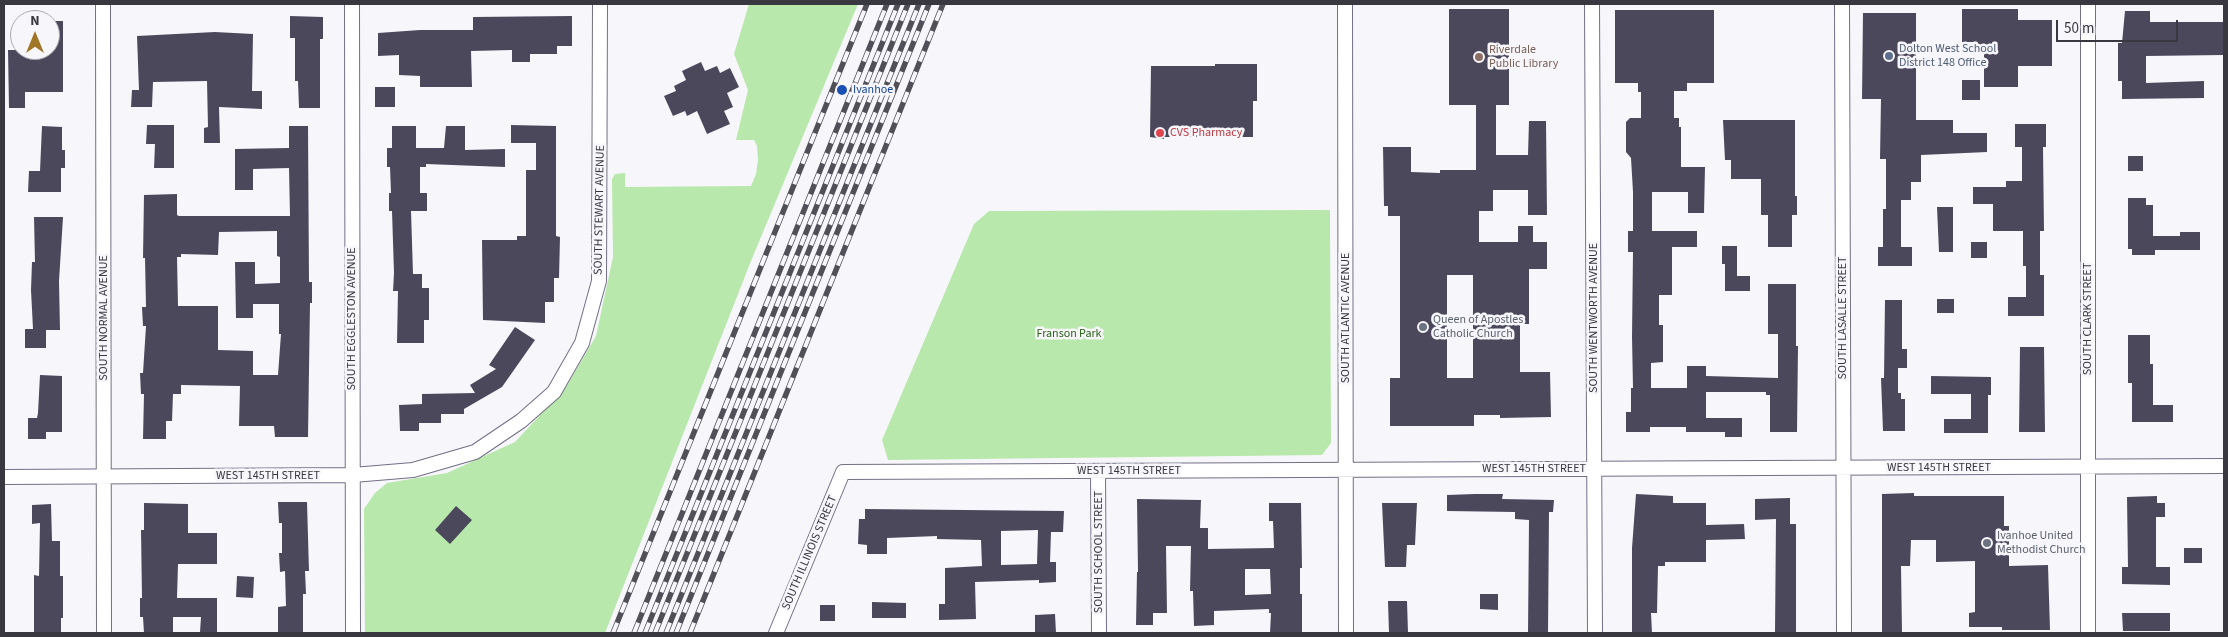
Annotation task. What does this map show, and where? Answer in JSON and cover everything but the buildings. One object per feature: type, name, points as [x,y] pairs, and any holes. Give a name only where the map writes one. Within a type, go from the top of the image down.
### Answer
[{"type":"street","name":"SOUTH NORMAL AVENUE","points":[[103,4],[104,633]]},
{"type":"street","name":"SOUTH EGGLESTON AVENUE","points":[[352,4],[353,633]]},
{"type":"street","name":"SOUTH STEWART AVENUE","points":[[521,421],[554,392],[582,343],[599,281],[600,4]]},
{"type":"street","name":"SOUTH ATLANTIC AVENUE","points":[[1346,4],[1346,633]]},
{"type":"street","name":"SOUTH WENTWORTH AVENUE","points":[[1592,4],[1595,633]]},
{"type":"street","name":"SOUTH LASALLE STREET","points":[[1842,4],[1844,633]]},
{"type":"street","name":"SOUTH CLARK STREET","points":[[2088,4],[2088,633]]},
{"type":"street","name":"WEST 145TH STREET","points":[[4,477],[353,475],[413,470],[475,452],[521,421]]},
{"type":"street","name":"WEST 145TH STREET","points":[[843,472],[2224,466]]},
{"type":"street","name":"SOUTH SCHOOL STREET","points":[[1098,471],[1099,633]]},
{"type":"street","name":"SOUTH ILLINOIS STREET","points":[[776,633],[843,472]]},
{"type":"green space","points":[[749,4],[858,4],[751,261],[605,633],[365,633],[364,509],[375,493],[387,483],[447,473],[515,442],[566,387],[596,336],[613,257],[612,179],[615,174],[625,173],[625,187],[751,186],[756,174],[757,146],[754,140],[736,140],[748,90],[734,54]]},
{"type":"green space","name":"Franson Park","points":[[1330,210],[1331,443],[1322,455],[888,460],[882,440],[974,224],[989,211]]},
{"type":"railway","points":[[613,633],[867,4]]},
{"type":"railway","points":[[634,633],[887,4]]},
{"type":"railway","points":[[645,633],[898,4]]},
{"type":"railway","points":[[655,633],[908,4]]},
{"type":"railway","points":[[666,633],[919,4]]},
{"type":"railway","points":[[676,633],[929,4]]},
{"type":"railway","points":[[690,633],[943,4]]},
{"type":"place","name":"Dolton West School District 148 Office","points":[[1889,56]]},
{"type":"place","name":"Riverdale Public Library","points":[[1479,57]]},
{"type":"place","name":"Ivanhoe","points":[[842,90]]},
{"type":"place","name":"CVS Pharmacy","points":[[1160,133]]},
{"type":"place","name":"Queen of Apostles Catholic Church","points":[[1423,327]]},
{"type":"place","name":"Ivanhoe United Methodist Church","points":[[1987,543]]}]
